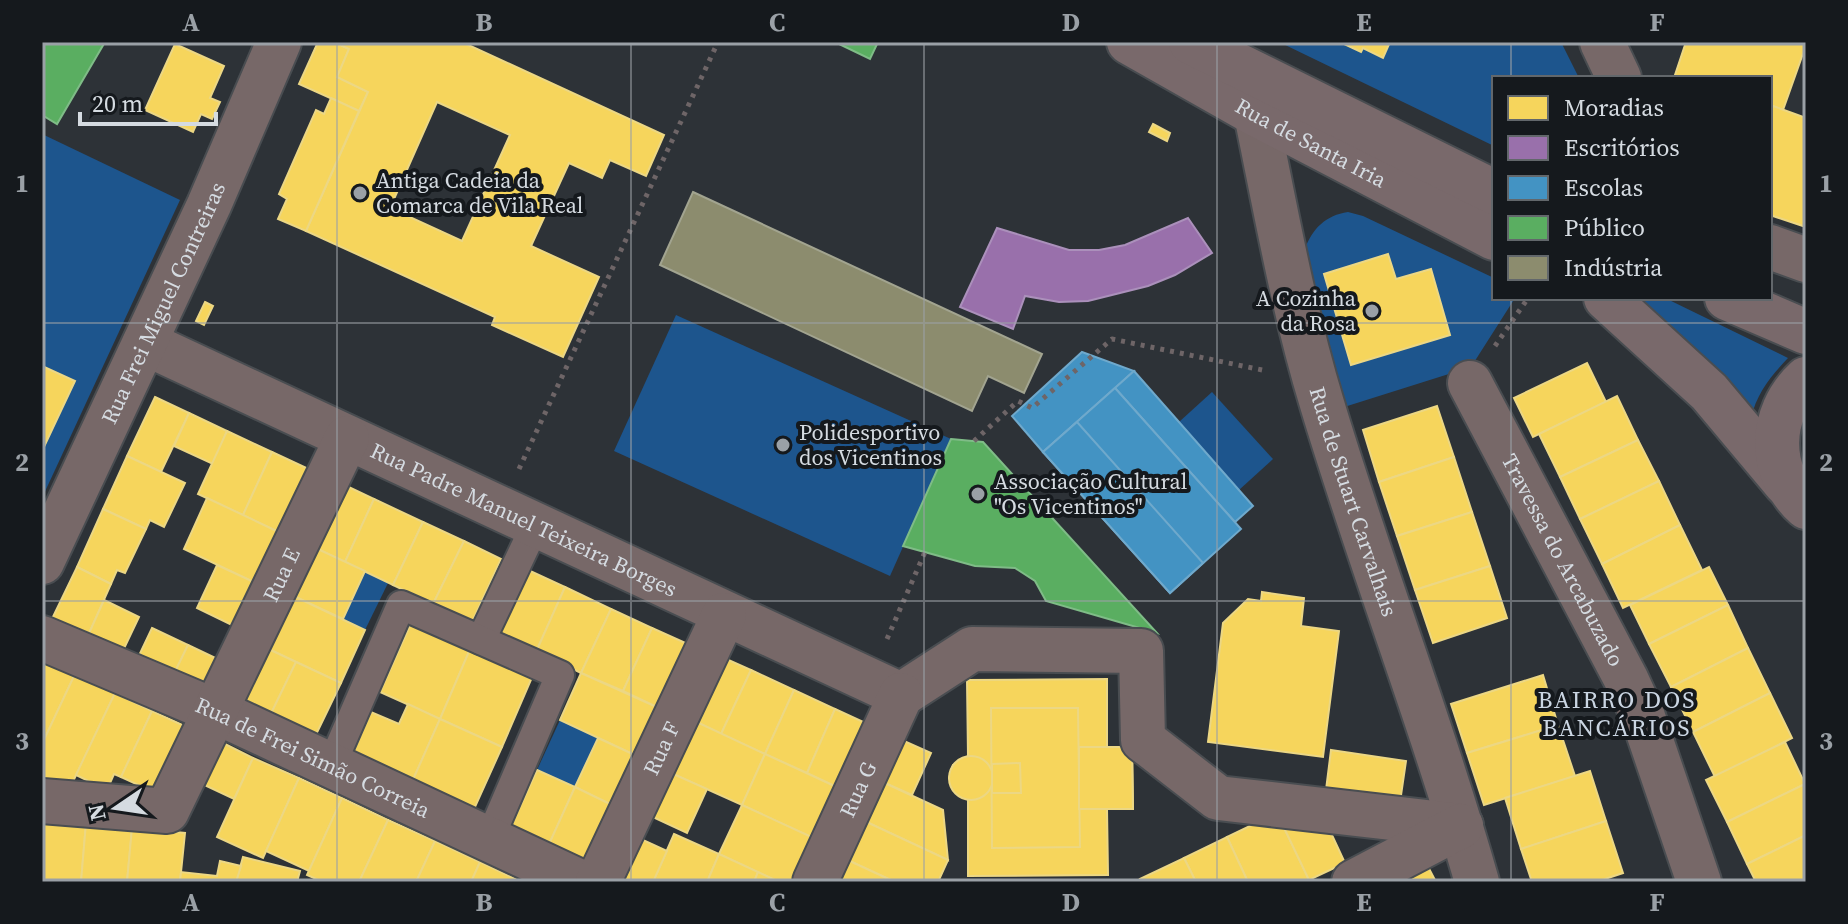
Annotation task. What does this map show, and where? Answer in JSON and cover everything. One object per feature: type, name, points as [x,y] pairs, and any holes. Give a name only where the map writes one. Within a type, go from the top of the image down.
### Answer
[{"type":"main road","name":"Rua de Santa Iria","points":[[1129,42],[1256,114],[1492,237]]},
{"type":"main road","name":"Rua de Santa Iria","points":[[1191,42],[1492,191]]},
{"type":"main road","points":[[1608,300],[1709,392],[1799,502]]},
{"type":"main road","points":[[1732,300],[1806,332]]},
{"type":"main road","points":[[1799,502],[1778,464],[1776,444],[1778,424],[1785,404],[1806,379]]},
{"type":"street","name":"Rua Frei Miguel Contreiras","points":[[42,562],[209,205],[279,42]]},
{"type":"street","points":[[1602,42],[1618,76]]},
{"type":"street","name":"Rua de Stuart Carvalhais","points":[[1256,114],[1289,274],[1318,393],[1477,882]]},
{"type":"street","points":[[1772,248],[1806,260]]},
{"type":"street","name":"Rua Padre Manuel Teixeira Borges","points":[[145,343],[885,688]]},
{"type":"street","name":"Travessa do Arcabuzado","points":[[1470,383],[1626,679],[1642,714],[1699,882]]},
{"type":"street","name":"Rua E","points":[[42,801],[167,811],[347,438]]},
{"type":"street","name":"Rua F","points":[[598,882],[724,615]]},
{"type":"street","name":"Rua de Frei Simão Correia","points":[[42,638],[217,712],[580,882]]},
{"type":"street","points":[[885,688],[972,649],[1141,651],[1143,740],[1218,798],[1461,826]]},
{"type":"street","name":"Rua G","points":[[815,882],[885,688]]},
{"type":"street","points":[[1354,882],[1461,826]]},
{"type":"lane","points":[[481,640],[517,518]]},
{"type":"lane","points":[[331,766],[401,605],[560,675],[489,840]]},
{"type":"path","points":[[517,518],[718,42]]},
{"type":"path","points":[[1470,383],[1527,300]]},
{"type":"path","points":[[974,441],[1018,401],[1032,408],[1112,339],[1272,372]]},
{"type":"path","points":[[885,688],[925,552]]},
{"type":"shaded area","points":[[1279,42],[1561,42],[1578,76],[1492,76],[1492,145]]},
{"type":"shaded area","points":[[42,134],[180,200],[42,498]]},
{"type":"shaded area","points":[[1348,212],[1363,216],[1492,277],[1492,300],[1514,300],[1471,367],[1341,408],[1305,249],[1321,224],[1333,216]]},
{"type":"shaded area","points":[[1640,300],[1669,300],[1788,358],[1765,386],[1751,418]]},
{"type":"shaded area","name":"Polidesportivo dos Vicentinos","points":[[676,315],[951,439],[890,576],[614,451]]},
{"type":"shaded area","points":[[1212,392],[1273,459],[1239,490],[1179,422]]},
{"type":"shaded area","points":[[365,571],[388,583],[365,630],[343,619]]},
{"type":"shaded area","points":[[560,720],[598,738],[575,787],[537,770]]},
{"type":"building: Moradias","points":[[318,42],[334,42],[349,49],[337,77],[368,92],[359,111],[299,84]]},
{"type":"building: Moradias","name":"Antiga Cadeia da Comarca de Vila Real","points":[[334,42],[462,42],[664,135],[646,176],[610,160],[602,178],[569,163],[531,246],[599,277],[563,357],[492,325],[495,317],[306,231],[368,92],[337,77],[349,49]],"holes":[[[437,102],[510,135],[462,241],[390,208]]]},
{"type":"building: Moradias","points":[[1340,42],[1390,42],[1383,58]]},
{"type":"building: Moradias","points":[[1686,42],[1806,42],[1783,110],[1773,106],[1772,109],[1772,76],[1675,76]]},
{"type":"building: Moradias","points":[[175,44],[224,66],[210,98],[220,102],[212,119],[201,114],[193,132],[145,110]]},
{"type":"building: Moradias","points":[[331,98],[359,111],[306,231],[278,219],[287,199],[279,194],[316,110],[324,114]]},
{"type":"building: Moradias","points":[[1773,106],[1806,118],[1806,227],[1772,216]]},
{"type":"building: Moradias","points":[[1153,124],[1170,133],[1167,141],[1149,132]]},
{"type":"building: Moradias","points":[[1388,254],[1396,279],[1431,269],[1450,335],[1351,365],[1324,274]]},
{"type":"building: Moradias","points":[[205,302],[213,306],[204,325],[196,321]]},
{"type":"building: Moradias","points":[[1587,363],[1606,402],[1533,437],[1514,398]]},
{"type":"building: Moradias","points":[[42,366],[75,381],[42,451]]},
{"type":"building: Moradias","points":[[1617,396],[1638,440],[1560,477],[1539,434]]},
{"type":"building: Moradias","points":[[155,397],[189,413],[161,472],[127,456]]},
{"type":"building: Moradias","points":[[1437,406],[1454,457],[1379,482],[1363,430]]},
{"type":"building: Moradias","points":[[189,413],[227,431],[213,464],[174,446]]},
{"type":"building: Moradias","points":[[227,431],[272,452],[243,515],[198,494]]},
{"type":"building: Moradias","points":[[1638,440],[1659,481],[1580,519],[1560,477]]},
{"type":"building: Moradias","points":[[272,452],[315,472],[285,535],[243,515]]},
{"type":"building: Moradias","points":[[127,456],[185,483],[164,527],[150,520],[146,529],[103,509]]},
{"type":"building: Moradias","points":[[1454,457],[1472,512],[1397,536],[1379,482]]},
{"type":"building: Moradias","points":[[336,481],[374,499],[345,562],[307,544]]},
{"type":"building: Moradias","points":[[1659,481],[1680,525],[1602,564],[1580,519]]},
{"type":"building: Moradias","points":[[207,498],[285,535],[262,586],[184,549]]},
{"type":"building: Moradias","points":[[374,499],[423,522],[393,585],[345,562]]},
{"type":"building: Moradias","points":[[103,509],[146,529],[125,573],[117,570],[111,584],[77,567]]},
{"type":"building: Moradias","points":[[1472,512],[1490,566],[1415,590],[1397,536]]},
{"type":"building: Moradias","points":[[423,522],[464,541],[433,604],[393,585]]},
{"type":"building: Moradias","points":[[1680,525],[1702,570],[1623,608],[1602,564]]},
{"type":"building: Moradias","points":[[464,541],[501,559],[472,622],[433,604]]},
{"type":"building: Moradias","points":[[307,544],[365,571],[343,619],[285,592]]},
{"type":"building: Moradias","points":[[217,565],[262,586],[242,630],[197,608]]},
{"type":"building: Moradias","points":[[1490,566],[1507,618],[1433,643],[1415,590]]},
{"type":"building: Moradias","points":[[77,567],[111,584],[86,640],[50,623]]},
{"type":"building: Moradias","points":[[1709,567],[1728,605],[1649,644],[1630,605]]},
{"type":"building: Moradias","points":[[528,570],[565,587],[536,652],[498,634]]},
{"type":"building: Moradias","points":[[565,587],[611,609],[581,673],[536,652]]},
{"type":"building: Moradias","points":[[285,592],[365,630],[341,683],[260,645]]},
{"type":"building: Moradias","points":[[1262,592],[1304,598],[1301,626],[1339,631],[1323,757],[1208,742],[1223,623],[1248,599],[1261,601]]},
{"type":"building: Moradias","points":[[104,600],[139,617],[120,657],[86,640]]},
{"type":"building: Moradias","points":[[1728,605],[1748,648],[1671,687],[1649,644]]},
{"type":"building: Moradias","points":[[611,609],[652,628],[623,691],[581,673]]},
{"type":"building: Moradias","points":[[412,621],[471,647],[440,719],[380,692]]},
{"type":"building: Moradias","points":[[152,628],[188,645],[171,680],[135,664]]},
{"type":"building: Moradias","points":[[652,628],[690,645],[661,709],[623,691]]},
{"type":"building: Moradias","points":[[188,645],[226,663],[210,698],[171,680]]},
{"type":"building: Moradias","points":[[260,645],[296,662],[265,726],[230,709]]},
{"type":"building: Moradias","points":[[471,647],[533,675],[502,747],[440,719]]},
{"type":"building: Moradias","points":[[1748,648],[1770,693],[1693,732],[1671,687]]},
{"type":"building: Moradias","points":[[715,654],[751,670],[721,734],[686,717]]},
{"type":"building: Moradias","points":[[42,658],[75,674],[42,744]]},
{"type":"building: Moradias","points":[[296,662],[341,683],[310,747],[265,726]]},
{"type":"building: Moradias","points":[[751,670],[794,690],[765,754],[721,734]]},
{"type":"building: Moradias","points":[[581,673],[661,709],[639,757],[560,720]]},
{"type":"building: Moradias","points":[[75,674],[115,693],[69,790],[42,790],[42,744]]},
{"type":"building: Moradias","points":[[1543,675],[1558,725],[1467,753],[1451,704]]},
{"type":"building: Moradias","points":[[1107,679],[1107,747],[1132,747],[1133,809],[1107,809],[1108,875],[968,876],[968,799],[954,791],[949,778],[953,765],[968,756],[967,680]]},
{"type":"building: Moradias","points":[[794,690],[835,709],[807,773],[765,754]]},
{"type":"building: Moradias","points":[[115,693],[152,711],[121,777],[114,774],[107,790],[76,775]]},
{"type":"building: Moradias","points":[[1770,693],[1792,738],[1715,777],[1693,732]]},
{"type":"building: Moradias","points":[[408,704],[440,719],[408,791],[348,764],[371,712],[399,724]]},
{"type":"building: Moradias","points":[[991,708],[1078,708],[1080,847],[992,848]]},
{"type":"building: Moradias","points":[[835,709],[872,726],[843,790],[807,773]]},
{"type":"building: Moradias","points":[[152,711],[191,729],[160,795],[121,777]]},
{"type":"building: Moradias","points":[[686,717],[765,754],[742,805],[662,769]]},
{"type":"building: Moradias","points":[[440,719],[502,747],[470,818],[408,791]]},
{"type":"building: Moradias","points":[[1558,725],[1575,776],[1484,805],[1467,753]]},
{"type":"building: Moradias","points":[[895,737],[931,753],[912,795],[876,779]]},
{"type":"building: Moradias","points":[[598,738],[639,757],[616,807],[575,787]]},
{"type":"building: Moradias","points":[[217,740],[253,758],[234,799],[198,782]]},
{"type":"building: Moradias","points":[[1785,742],[1805,784],[1727,822],[1706,780]]},
{"type":"building: Moradias","points":[[1079,747],[1132,747],[1133,809],[1079,809]]},
{"type":"building: Moradias","points":[[1331,750],[1406,761],[1398,816],[1324,806]]},
{"type":"building: Moradias","points":[[765,754],[843,790],[820,841],[742,805]]},
{"type":"building: Moradias","points":[[971,756],[986,763],[993,778],[986,793],[971,800],[956,793],[949,778],[956,763]]},
{"type":"building: Moradias","points":[[253,758],[299,778],[263,858],[217,837]]},
{"type":"building: Moradias","points":[[1020,763],[1021,793],[992,793],[992,764]]},
{"type":"building: Moradias","points":[[662,769],[707,789],[687,833],[642,812]]},
{"type":"building: Moradias","points":[[537,770],[575,787],[545,853],[507,835]]},
{"type":"building: Moradias","points":[[1590,771],[1606,821],[1521,849],[1505,798]]},
{"type":"building: Moradias","points":[[299,778],[342,798],[309,871],[266,851]]},
{"type":"building: Moradias","points":[[876,779],[943,810],[948,860],[858,818]]},
{"type":"building: Moradias","points":[[1805,784],[1806,835],[1747,864],[1727,822]]},
{"type":"building: Moradias","points":[[575,787],[616,807],[586,871],[545,853]]},
{"type":"building: Moradias","points":[[342,798],[388,820],[359,882],[323,882],[307,875]]},
{"type":"building: Moradias","points":[[742,805],[820,841],[802,882],[779,882],[719,854]]},
{"type":"building: Moradias","points":[[1277,813],[1309,880],[1248,882],[1227,837]]},
{"type":"building: Moradias","points":[[1277,813],[1325,820],[1345,863],[1309,880]]},
{"type":"building: Moradias","points":[[858,818],[948,860],[938,882],[895,882],[841,857]]},
{"type":"building: Moradias","points":[[42,819],[86,823],[81,882],[42,882]]},
{"type":"building: Moradias","points":[[388,820],[435,841],[416,882],[359,882]]},
{"type":"building: Moradias","points":[[1606,821],[1623,873],[1596,882],[1532,882],[1521,849]]},
{"type":"building: Moradias","points":[[86,823],[132,828],[127,882],[81,882]]},
{"type":"building: Moradias","points":[[132,828],[185,833],[180,882],[127,882]]},
{"type":"building: Moradias","points":[[674,834],[719,854],[707,882],[653,882]]},
{"type":"building: Moradias","points":[[632,835],[667,851],[653,882],[611,882]]},
{"type":"building: Moradias","points":[[1806,835],[1806,882],[1756,882],[1747,864]]},
{"type":"building: Moradias","points":[[1227,837],[1248,882],[1196,882],[1184,858]]},
{"type":"building: Moradias","points":[[435,841],[480,862],[471,882],[416,882]]},
{"type":"building: Moradias","points":[[719,854],[758,872],[754,882],[707,882]]},
{"type":"building: Moradias","points":[[243,857],[300,871],[297,882],[236,882]]},
{"type":"building: Moradias","points":[[841,857],[895,882],[830,882]]},
{"type":"building: Moradias","points":[[1184,858],[1196,882],[1142,882],[1140,879]]},
{"type":"building: Moradias","points":[[1424,859],[1436,882],[1380,882]]},
{"type":"building: Moradias","points":[[220,861],[241,866],[236,882],[180,882],[181,872],[217,876]]},
{"type":"building: Moradias","points":[[480,862],[522,882],[471,882]]},
{"type":"building: Moradias","points":[[758,872],[779,882],[754,882]]},
{"type":"building: Escritórios","points":[[1188,218],[1212,253],[1175,275],[1148,286],[1088,301],[1059,302],[1025,296],[1013,329],[960,307],[997,228],[1069,250],[1099,250],[1125,245]]},
{"type":"building: Escolas","points":[[1082,352],[1134,371],[1043,452],[1012,416]]},
{"type":"building: Escolas","points":[[1134,371],[1253,506],[1235,522],[1115,388]]},
{"type":"building: Escolas","points":[[1115,388],[1241,529],[1170,593],[1043,452]]},
{"type":"building: Escolas","points":[[1077,422],[1203,563],[1170,593],[1043,452]]},
{"type":"building: Público","points":[[42,42],[105,42],[57,124],[42,115]]},
{"type":"building: Público","points":[[835,42],[878,42],[870,59]]},
{"type":"building: Público","name":"Associação Cultural \"Os Vicentinos\"","points":[[951,439],[983,442],[1157,633],[1046,601],[1035,581],[1015,568],[975,566],[903,546]]},
{"type":"building: Indústria","points":[[693,192],[1042,354],[1024,393],[988,376],[972,411],[660,265]]},
{"type":"place","name":"Antiga Cadeia da Comarca de Vila Real","points":[[360,193]]},
{"type":"place","name":"A Cozinha da Rosa","points":[[1372,311]]},
{"type":"place","name":"Polidesportivo dos Vicentinos","points":[[783,445]]},
{"type":"place","name":"Associação Cultural \"Os Vicentinos\"","points":[[978,494]]},
{"type":"district","name":"BAIRRO DOS BANCÁRIOS","points":[[1617,713]]}]
